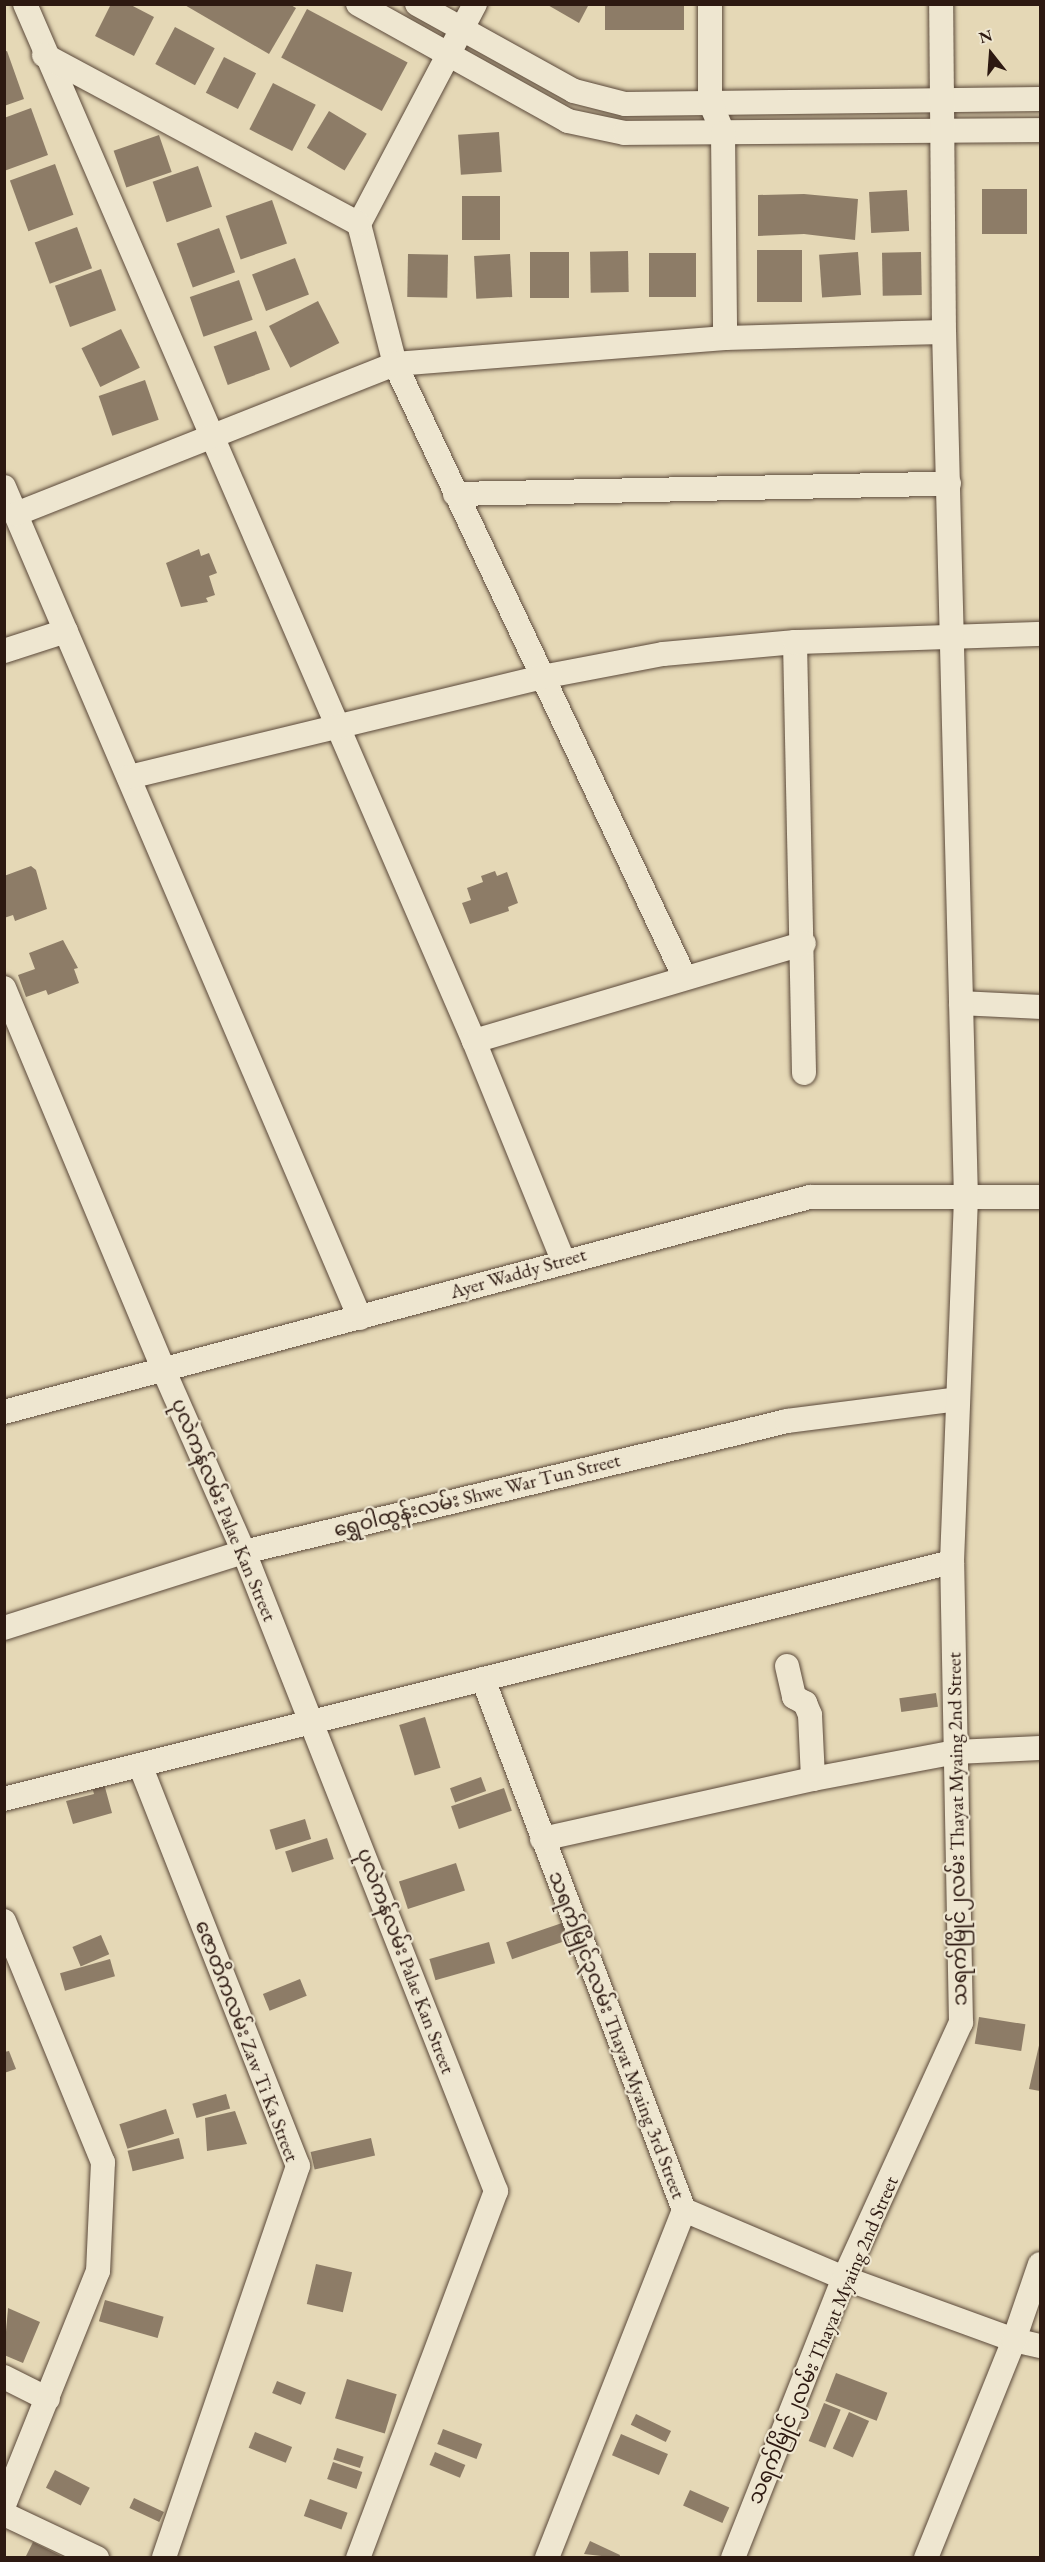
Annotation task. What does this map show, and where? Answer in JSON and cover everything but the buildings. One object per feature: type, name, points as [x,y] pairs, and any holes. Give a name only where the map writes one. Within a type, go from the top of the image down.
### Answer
[{"type":"street","points":[[25,4],[44,55],[208,435],[474,1041],[563,1260]]},
{"type":"street","points":[[358,4],[568,121],[625,133],[1041,130]]},
{"type":"street","points":[[417,4],[574,91],[625,104],[1041,99]]},
{"type":"street","points":[[475,4],[359,224],[395,364],[685,978]]},
{"type":"street","points":[[711,4],[710,102],[723,133],[725,338]]},
{"type":"street","name":"သရက်မြိုင်၂လမ်း Thayat Myaing 2nd Street","points":[[733,2558],[844,2278],[962,2023],[952,1562],[966,1199],[950,484],[944,332],[941,4]]},
{"type":"street","points":[[44,55],[359,224]]},
{"type":"street","points":[[16,514],[208,435],[395,364],[725,338],[944,332]]},
{"type":"street","points":[[455,494],[950,484]]},
{"type":"street","points":[[4,487],[360,1318]]},
{"type":"street","points":[[4,651],[66,631]]},
{"type":"street","points":[[129,777],[542,677],[663,654],[795,642],[953,635],[1041,634]]},
{"type":"street","points":[[795,642],[804,943],[804,1073]]},
{"type":"street","points":[[474,1041],[804,943]]},
{"type":"street","name":"ပုလဲကန်လမ်း Palae Kan Street","points":[[4,988],[164,1371],[244,1552],[496,2190],[358,2558]]},
{"type":"street","points":[[961,1003],[1041,1007]]},
{"type":"street","name":"Ayer Waddy Street","points":[[4,1412],[360,1318],[563,1260],[810,1197],[966,1199],[1041,1197]]},
{"type":"street","name":"ရွှေဝါထွန်းလမ်း Shwe War Tun Street","points":[[4,1628],[244,1552],[787,1421],[958,1399]]},
{"type":"street","points":[[4,1799],[952,1562]]},
{"type":"street","points":[[787,1666],[794,1697],[806,1703],[810,1716],[813,1779]]},
{"type":"street","name":"သရက်မြိုင်၃လမ်း Thayat Myaing 3rd Street","points":[[483,1679],[684,2210],[547,2558]]},
{"type":"street","points":[[542,1839],[813,1779],[956,1752],[1041,1748]]},
{"type":"street","name":"ဇောတိကလမ်း Zaw Ti Ka Street","points":[[140,1765],[298,2166],[164,2558]]},
{"type":"street","points":[[4,1921],[103,2162],[99,2271],[4,2505]]},
{"type":"street","points":[[684,2210],[844,2278],[1014,2340],[1041,2346]]},
{"type":"street","points":[[927,2558],[1014,2340],[1041,2264]]},
{"type":"street","points":[[4,2377],[48,2399]]},
{"type":"street","points":[[4,2514],[97,2558]]}]
